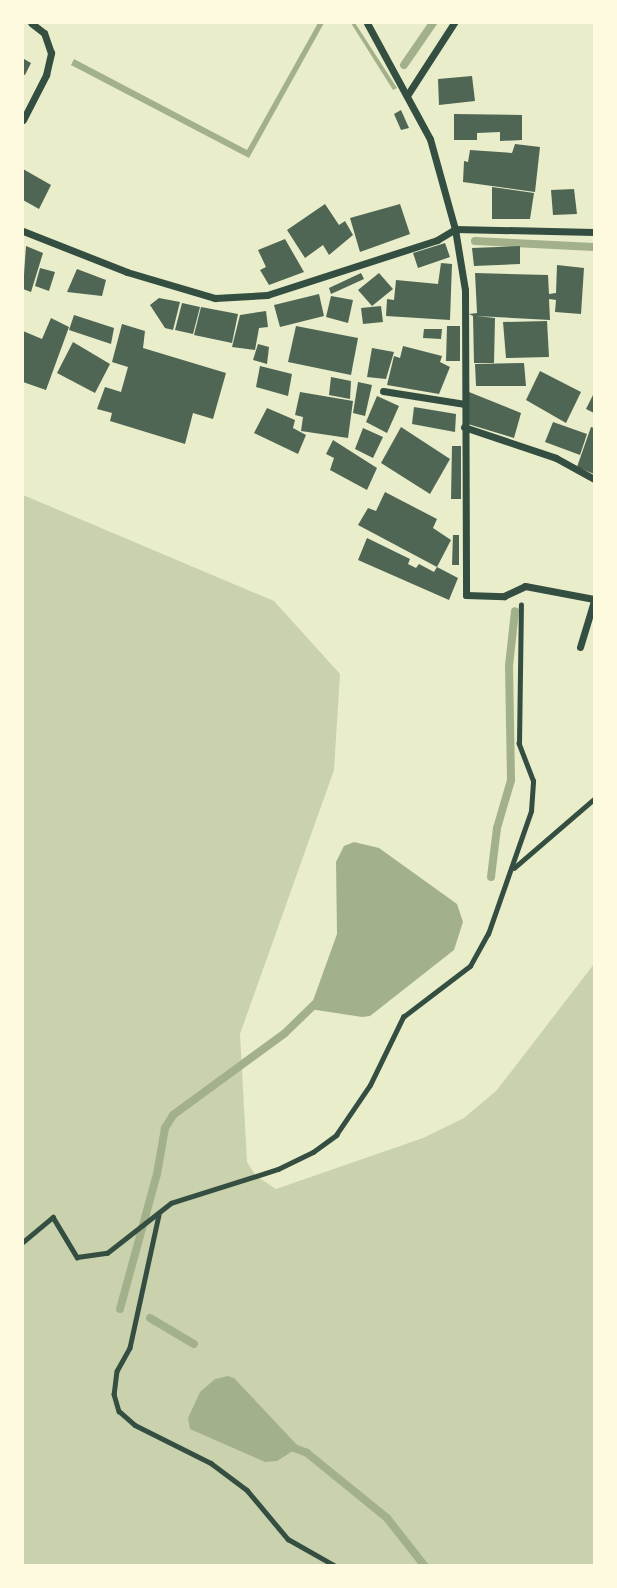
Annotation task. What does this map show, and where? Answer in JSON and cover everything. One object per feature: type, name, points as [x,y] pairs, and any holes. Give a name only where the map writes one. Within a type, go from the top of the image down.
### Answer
[{"type":"street","points":[[23,120],[46,75],[51,53],[44,33],[31,23]]},
{"type":"street","points":[[367,23],[408,94],[430,139],[455,229],[465,290],[463,586],[466,595],[488,597],[522,587],[594,600],[580,648]]},
{"type":"street","points":[[408,94],[454,23]]},
{"type":"street","points":[[23,231],[127,272],[215,298],[267,295],[437,240],[455,229],[594,232]]},
{"type":"street","points":[[383,391],[465,404]]},
{"type":"street","points":[[464,427],[556,458],[594,479]]},
{"type":"path","points":[[23,1242],[53,1217],[76,1257],[107,1253],[171,1203],[278,1169],[336,1135],[370,1085],[403,1017],[470,966],[488,934],[514,869],[531,811],[533,781],[519,744],[522,587]]},
{"type":"path","points":[[514,869],[594,799]]},
{"type":"path","points":[[159,1214],[140,1287],[130,1348],[117,1370],[114,1394],[119,1411],[135,1425],[211,1463],[247,1490],[288,1539],[334,1565]]},
{"type":"shaded area","points":[[318,23],[324,23],[249,158],[71,65],[74,59],[247,150]]},
{"type":"shaded area","points":[[351,23],[355,23],[397,88],[393,90]]},
{"type":"shaded area","points":[[23,495],[274,601],[340,674],[334,770],[240,1034],[247,1162],[256,1176],[276,1189],[423,1138],[464,1118],[497,1090],[594,964],[594,1565],[23,1565]]},
{"type":"shaded area","points":[[354,842],[379,848],[457,904],[463,922],[454,950],[370,1016],[362,1017],[310,1009],[337,934],[336,862],[344,846]]},
{"type":"shaded area","points":[[228,1376],[234,1378],[299,1447],[277,1461],[265,1462],[190,1429],[188,1418],[200,1392],[215,1379]]},
{"type":"building","points":[[24,59],[31,63],[25,75],[23,74]]},
{"type":"building","points":[[472,76],[475,101],[439,105],[438,79]]},
{"type":"building","points":[[401,110],[409,128],[401,130],[394,114]]},
{"type":"building","points":[[454,114],[522,115],[522,140],[500,141],[500,132],[477,133],[477,140],[454,140]]},
{"type":"building","points":[[515,144],[540,147],[535,192],[463,182],[464,161],[468,162],[470,150],[512,153]]},
{"type":"building","points":[[23,169],[51,185],[39,209],[23,200]]},
{"type":"building","points":[[492,187],[534,193],[530,219],[492,219]]},
{"type":"building","points":[[574,189],[577,214],[553,215],[551,190]]},
{"type":"building","points":[[325,204],[339,225],[345,221],[353,235],[329,255],[323,245],[305,258],[287,230]]},
{"type":"building","points":[[400,204],[410,234],[360,252],[350,218]]},
{"type":"building","points":[[285,239],[304,272],[269,285],[260,270],[266,267],[258,250]]},
{"type":"building","points":[[445,243],[450,257],[418,268],[413,253]]},
{"type":"building","points":[[26,246],[43,253],[31,292],[23,289]]},
{"type":"building","points":[[520,246],[520,264],[474,266],[472,248]]},
{"type":"building","points":[[441,263],[452,264],[450,320],[386,316],[387,299],[394,300],[396,280],[438,284]]},
{"type":"building","points":[[557,265],[584,268],[581,314],[555,312],[556,300],[549,299],[550,320],[476,316],[495,318],[494,363],[474,363],[473,316],[469,314],[477,313],[475,273],[548,275],[549,294],[556,293]]},
{"type":"building","points":[[40,268],[55,272],[49,291],[35,286]]},
{"type":"building","points":[[77,269],[106,280],[102,296],[67,292]]},
{"type":"building","points":[[361,273],[364,279],[331,294],[329,288]]},
{"type":"building","points":[[379,273],[393,289],[372,306],[358,290]]},
{"type":"building","points":[[319,294],[324,316],[280,327],[274,305]]},
{"type":"building","points":[[331,296],[353,300],[348,323],[326,317]]},
{"type":"building","points":[[159,298],[180,302],[173,330],[165,328],[150,305]]},
{"type":"building","points":[[182,303],[200,307],[193,334],[175,330]]},
{"type":"building","points":[[381,306],[383,322],[363,324],[361,308]]},
{"type":"building","points":[[201,307],[238,314],[232,343],[194,335]]},
{"type":"building","points":[[266,311],[268,327],[259,328],[255,350],[232,347],[240,315]]},
{"type":"building","points":[[74,315],[114,328],[111,344],[69,330]]},
{"type":"building","points":[[51,318],[69,327],[46,390],[23,382],[23,331],[42,339]]},
{"type":"building","points":[[547,321],[549,357],[506,358],[503,322]]},
{"type":"building","points":[[122,324],[145,331],[143,348],[226,373],[213,419],[193,413],[185,444],[110,421],[112,413],[97,409],[105,387],[121,392],[128,367],[112,362]]},
{"type":"building","points":[[296,326],[358,338],[351,375],[288,362]]},
{"type":"building","points":[[447,326],[460,326],[460,361],[446,361]]},
{"type":"building","points":[[424,329],[442,329],[441,339],[423,338]]},
{"type":"building","points":[[73,342],[110,364],[95,393],[57,373]]},
{"type":"building","points":[[258,344],[269,347],[267,364],[253,360]]},
{"type":"building","points":[[403,346],[442,356],[440,362],[450,367],[439,394],[387,385],[394,356],[400,358]]},
{"type":"building","points":[[372,348],[394,352],[386,379],[367,377]]},
{"type":"building","points":[[524,363],[526,386],[476,386],[475,364]]},
{"type":"building","points":[[260,366],[292,374],[288,396],[256,387]]},
{"type":"building","points":[[540,371],[581,392],[566,423],[526,400]]},
{"type":"building","points":[[331,377],[351,381],[350,399],[329,395]]},
{"type":"building","points":[[358,382],[372,385],[365,416],[353,413]]},
{"type":"building","points":[[300,392],[353,401],[348,438],[301,431],[303,417],[295,415]]},
{"type":"building","points":[[469,392],[521,413],[514,438],[468,424]]},
{"type":"building","points":[[594,393],[594,413],[586,409]]},
{"type":"building","points":[[377,396],[399,406],[387,433],[366,422]]},
{"type":"building","points":[[414,407],[456,414],[455,432],[412,424]]},
{"type":"building","points":[[267,408],[295,420],[293,428],[306,435],[298,454],[254,433]]},
{"type":"building","points":[[553,422],[587,434],[580,455],[545,442]]},
{"type":"building","points":[[401,427],[450,459],[430,494],[381,463]]},
{"type":"building","points":[[591,427],[594,428],[594,474],[577,467]]},
{"type":"building","points":[[363,428],[383,437],[373,458],[355,449]]},
{"type":"building","points":[[333,440],[377,468],[367,490],[330,470],[334,458],[326,454]]},
{"type":"building","points":[[452,446],[461,446],[461,499],[451,499]]},
{"type":"building","points":[[385,492],[437,519],[433,528],[451,540],[437,567],[358,525],[368,508],[376,511]]},
{"type":"building","points":[[453,535],[459,535],[459,565],[452,565]]},
{"type":"building","points":[[367,538],[410,559],[408,564],[416,568],[419,564],[434,572],[437,567],[458,578],[449,600],[358,560]]},
{"type":"waterway","points":[[404,65],[433,23]]},
{"type":"waterway","points":[[475,241],[594,247]]},
{"type":"waterway","points":[[491,877],[497,828],[511,780],[509,666],[515,611]]},
{"type":"waterway","points":[[120,1309],[157,1174],[165,1128],[173,1115],[285,1033],[317,1002]]},
{"type":"waterway","points":[[150,1318],[194,1344]]},
{"type":"waterway","points":[[289,1446],[307,1453],[387,1518],[424,1565]]}]
